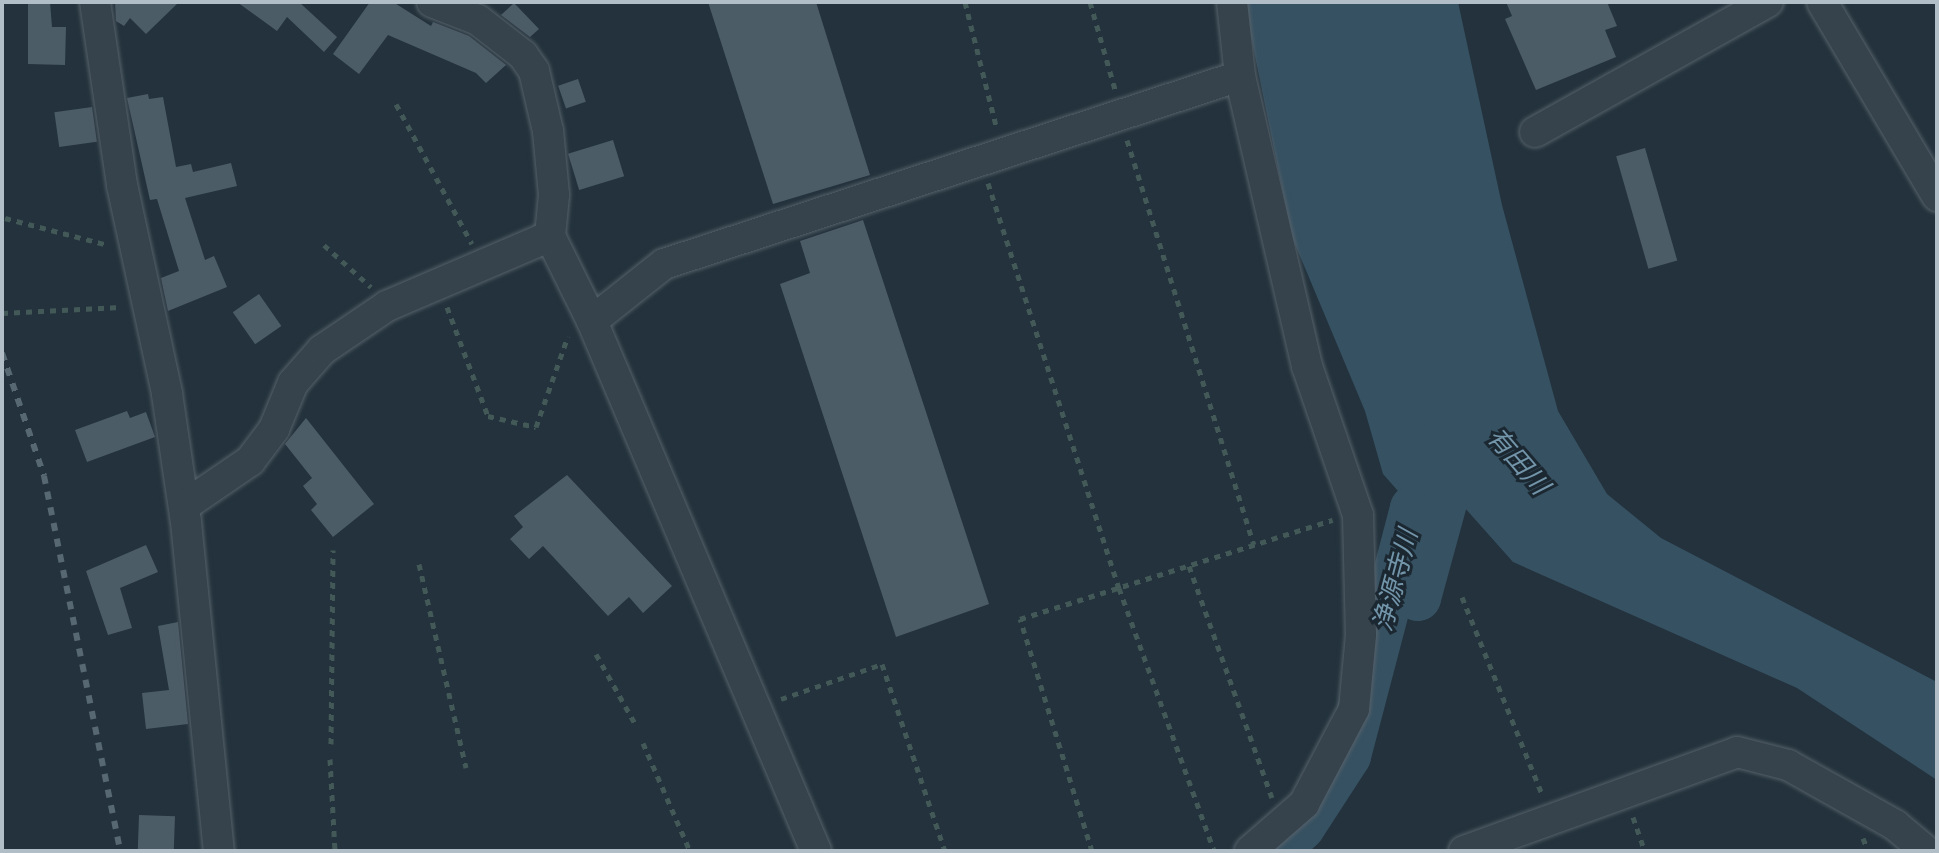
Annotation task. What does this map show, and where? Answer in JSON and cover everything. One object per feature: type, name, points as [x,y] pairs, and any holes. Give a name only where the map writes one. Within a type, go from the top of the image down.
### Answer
[{"type":"street","points":[[95,2],[122,185],[167,394],[184,506],[219,851]]},
{"type":"street","points":[[432,2],[478,20],[523,55],[534,71],[548,131],[554,195],[550,236],[582,325],[816,851]]},
{"type":"street","points":[[1232,2],[1240,76],[1307,366],[1358,515],[1361,635],[1354,709],[1304,804],[1250,851]]},
{"type":"street","points":[[1535,132],[1768,2]]},
{"type":"street","points":[[1822,2],[1937,196]]},
{"type":"street","points":[[582,325],[664,264],[1240,76]]},
{"type":"street","points":[[184,506],[250,461],[274,429],[293,383],[322,350],[387,306],[550,236]]},
{"type":"street","points":[[1464,851],[1737,752],[1788,765],[1895,825],[1926,851]]},
{"type":"path","points":[[965,2],[999,138]]},
{"type":"path","points":[[1090,2],[1118,97]]},
{"type":"path","points":[[396,104],[475,249]]},
{"type":"path","points":[[1125,131],[1254,545]]},
{"type":"path","points":[[985,175],[1119,588],[1214,851]]},
{"type":"path","points":[[5,218],[121,249]]},
{"type":"path","points":[[324,245],[377,293]]},
{"type":"path","points":[[445,302],[488,416],[536,427],[582,325]]},
{"type":"path","points":[[2,313],[130,306]]},
{"type":"path","points":[[1092,851],[1020,619],[1343,517]]},
{"type":"path","points":[[331,744],[333,550]]},
{"type":"path","points":[[419,564],[466,768]]},
{"type":"path","points":[[1189,566],[1282,826]]},
{"type":"path","points":[[1462,597],[1545,802]]},
{"type":"path","points":[[596,654],[637,727]]},
{"type":"path","points":[[773,702],[882,664],[945,851]]},
{"type":"path","points":[[643,743],[690,851]]},
{"type":"path","points":[[330,759],[335,851]]},
{"type":"path","points":[[1624,794],[1645,851]]},
{"type":"water","name":"有田川","points":[[1244,2],[1458,2],[1502,205],[1558,411],[1607,494],[1661,538],[1937,682],[1937,780],[1797,688],[1513,562],[1448,489],[1428,490],[1413,508],[1383,474],[1365,411],[1292,237]]},
{"type":"building","points":[[28,2],[50,2],[52,27],[66,27],[65,65],[28,64]]},
{"type":"building","points":[[115,2],[179,2],[146,34],[130,18],[124,26],[116,21]]},
{"type":"building","points":[[237,2],[299,2],[337,37],[324,52],[287,17],[277,31]]},
{"type":"building","points":[[370,2],[393,2],[431,26],[433,22],[469,36],[506,65],[486,83],[476,73],[388,35],[359,74],[333,54]]},
{"type":"building","points":[[708,2],[816,2],[870,175],[773,204]]},
{"type":"building","points":[[1506,2],[1607,2],[1617,26],[1605,30],[1616,57],[1536,90],[1505,19],[1512,16]]},
{"type":"building","points":[[514,3],[539,29],[530,37],[501,15]]},
{"type":"building","points":[[578,79],[586,102],[566,109],[558,86]]},
{"type":"building","points":[[148,94],[149,99],[163,97],[176,167],[191,164],[193,172],[231,163],[237,186],[185,198],[205,260],[214,256],[227,287],[168,311],[161,278],[179,271],[157,199],[150,200],[127,98]]},
{"type":"building","points":[[92,107],[97,142],[59,147],[54,112]]},
{"type":"building","points":[[613,140],[624,176],[579,190],[568,154]]},
{"type":"building","points":[[1645,148],[1677,260],[1648,269],[1616,156]]},
{"type":"building","points":[[863,220],[989,604],[896,637],[780,284],[810,273],[800,241]]},
{"type":"building","points":[[259,294],[281,326],[255,344],[233,312]]},
{"type":"building","points":[[127,411],[130,418],[146,412],[155,437],[87,462],[75,430]]},
{"type":"building","points":[[306,418],[374,504],[333,537],[311,510],[317,504],[303,486],[312,478],[285,444]]},
{"type":"building","points":[[567,475],[672,586],[643,613],[629,597],[608,616],[543,546],[529,559],[510,539],[523,527],[514,516]]},
{"type":"building","points":[[146,545],[158,572],[120,588],[132,628],[108,635],[86,571]]},
{"type":"building","points":[[178,622],[188,724],[146,729],[142,693],[169,690],[158,626]]},
{"type":"building","points":[[139,815],[175,816],[174,851],[138,851]]},
{"type":"waterway","name":"浄源寺川","points":[[1277,851],[1302,827],[1348,756],[1413,508],[1418,598],[1447,492],[1447,428]]},
{"type":"railway","points":[[2,353],[44,476],[120,851]]}]
